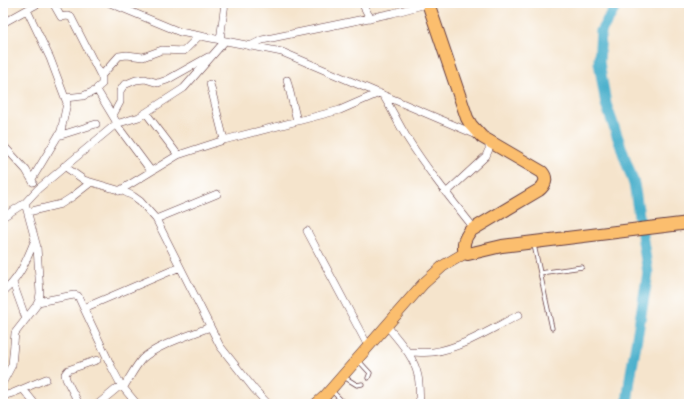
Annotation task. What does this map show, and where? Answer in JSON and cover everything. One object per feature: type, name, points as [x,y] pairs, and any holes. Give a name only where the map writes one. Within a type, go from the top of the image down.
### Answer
[{"type":"highway","points":[[429,3],[467,118],[471,125],[485,139],[542,172],[546,179],[545,183],[539,190],[474,228],[465,239],[463,247],[466,253],[468,254],[502,246],[685,223]]},
{"type":"main road","points":[[316,404],[343,376],[423,284],[443,266],[466,253]]},
{"type":"street","points":[[3,23],[39,3]]},
{"type":"street","points":[[53,3],[61,17],[67,16],[71,18],[101,76],[102,84],[97,88],[97,90],[83,96],[66,98]]},
{"type":"street","points":[[110,3],[180,32],[282,52],[485,139],[489,149],[486,156],[446,194]]},
{"type":"street","points":[[3,217],[25,203],[38,189],[64,166],[117,124],[139,117],[184,88],[223,40],[225,3]]},
{"type":"street","points":[[362,3],[370,18]]},
{"type":"street","points":[[250,46],[270,38],[370,18],[429,3]]},
{"type":"street","points":[[27,10],[50,58],[67,103],[61,131],[32,179]]},
{"type":"street","points":[[101,76],[119,56],[127,55],[143,57],[162,50],[184,51],[199,36]]},
{"type":"street","points":[[113,115],[118,108],[120,102],[120,91],[124,85],[140,79],[158,82],[167,80],[213,54]]},
{"type":"street","points":[[287,80],[296,121]]},
{"type":"street","points":[[210,84],[224,140]]},
{"type":"street","points":[[97,90],[117,124],[151,171]]},
{"type":"street","points":[[119,191],[178,155],[224,140],[350,107],[381,94]]},
{"type":"street","points":[[381,94],[405,134],[446,194],[474,228]]},
{"type":"street","points":[[146,113],[178,155]]},
{"type":"street","points":[[58,136],[96,124]]},
{"type":"street","points":[[3,145],[26,170],[38,189]]},
{"type":"street","points":[[64,166],[78,177],[90,183],[129,194],[140,201],[156,219],[220,346],[268,404]]},
{"type":"street","points":[[28,212],[61,204],[90,183]]},
{"type":"street","points":[[156,219],[217,194]]},
{"type":"street","points":[[3,382],[12,365],[15,333],[38,302],[40,293],[37,247],[25,203]]},
{"type":"street","points":[[307,231],[368,346]]},
{"type":"street","points":[[3,292],[19,275],[35,240]]},
{"type":"street","points":[[84,308],[180,267]]},
{"type":"street","points":[[13,283],[26,319]]},
{"type":"street","points":[[38,302],[76,294],[84,308],[104,353],[122,386],[137,404]]},
{"type":"street","points":[[408,352],[432,352],[452,347],[519,315]]},
{"type":"street","points":[[387,326],[408,352],[418,375],[420,404]]},
{"type":"street","points":[[98,404],[122,386],[144,358],[157,350],[210,327]]},
{"type":"street","points":[[79,404],[66,379],[65,374],[68,370],[97,360]]},
{"type":"street","points":[[3,396],[46,379]]},
{"type":"street","points":[[23,389],[35,404]]},
{"type":"lane","points":[[534,242],[552,328]]},
{"type":"lane","points":[[540,273],[582,267]]},
{"type":"lane","points":[[358,359],[370,373],[368,378]]},
{"type":"lane","points":[[343,376],[357,385],[362,384]]},
{"type":"lane","points":[[331,389],[345,404]]},
{"type":"waterway","points":[[618,3],[601,31],[599,62],[606,104],[634,184],[648,273],[627,404]]}]
